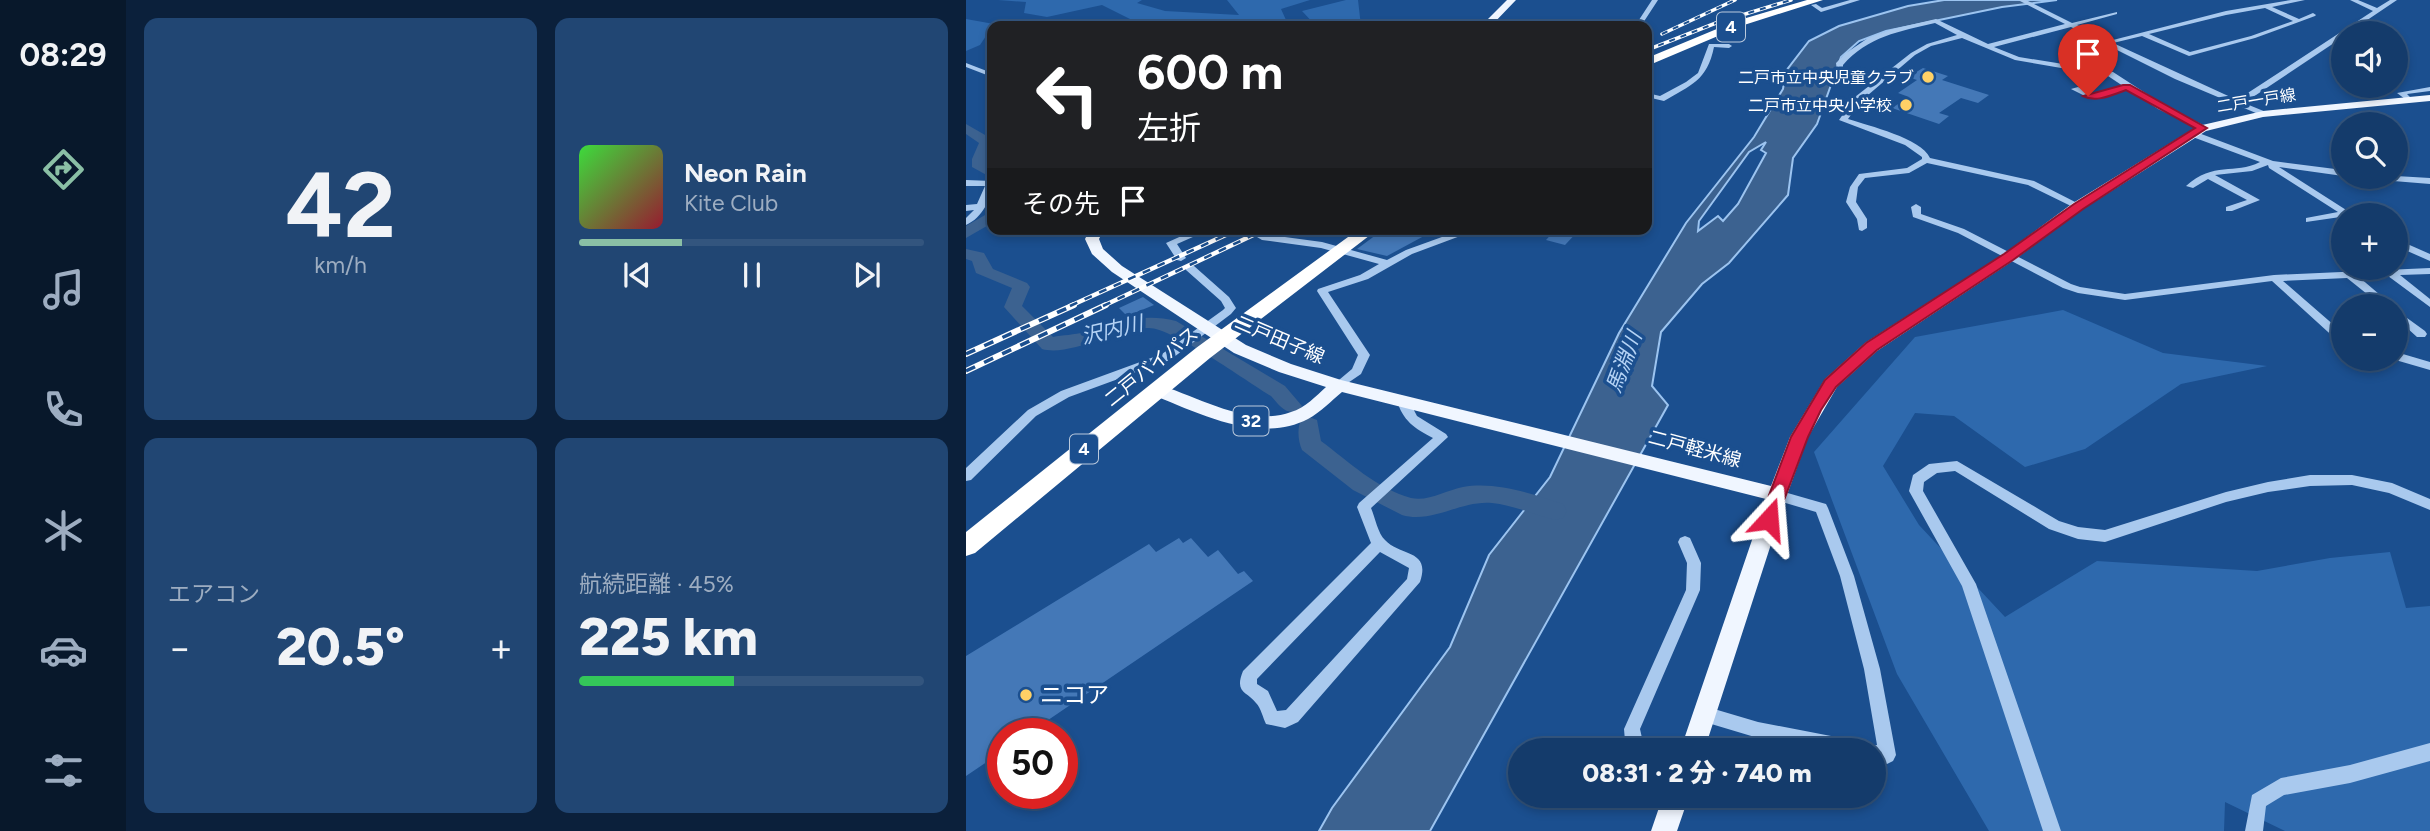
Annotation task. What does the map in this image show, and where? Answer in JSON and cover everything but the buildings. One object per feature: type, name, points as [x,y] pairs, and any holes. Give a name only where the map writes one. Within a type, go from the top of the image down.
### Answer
[{"type":"highway","name":"4","points":[[1652,60],[1740,23],[1816,3]]},
{"type":"highway","name":"二戸バイパス","points":[[966,546],[1232,330],[1362,235]]},
{"type":"main road","points":[[1491,21],[1512,0]]},
{"type":"main road","name":"二戸一戸線","points":[[1777,495],[1799,437],[1831,383],[1871,346],[2008,257],[2078,206],[2197,131],[2263,114],[2430,98]]},
{"type":"main road","name":"二戸田子線","points":[[1094,235],[1092,239],[1097,251],[1117,269],[1207,329],[1240,349],[1285,368],[1339,385]]},
{"type":"main road","name":"二戸田子線","points":[[1156,390],[1221,413],[1268,424],[1306,413],[1339,385]]},
{"type":"main road","name":"二戸軽米線","points":[[1339,385],[1777,495]]},
{"type":"main road","points":[[1696,738],[1777,495]]},
{"type":"main road","points":[[1664,831],[1672,808]]},
{"type":"street","points":[[1641,21],[1655,0]]},
{"type":"street","points":[[1816,3],[1821,10],[1857,0]]},
{"type":"street","points":[[2021,0],[2155,66],[2263,114]]},
{"type":"street","points":[[2115,41],[2302,0]]},
{"type":"street","points":[[2353,0],[2379,11]]},
{"type":"street","points":[[2363,21],[2395,0]]},
{"type":"street","points":[[2265,6],[2298,21]]},
{"type":"street","points":[[1986,47],[2115,13]]},
{"type":"street","points":[[2142,34],[2189,54],[2253,37],[2313,15]]},
{"type":"street","points":[[1840,69],[1839,65],[1854,48],[1886,32],[1936,21],[1986,47],[2029,62],[2104,72],[2197,131],[2266,162],[2331,203]]},
{"type":"street","points":[[2077,23],[2159,64],[2155,66]]},
{"type":"street","points":[[1926,160],[1926,156],[1908,143],[1843,120],[1858,99],[1913,54],[1929,45],[1963,36]]},
{"type":"street","points":[[2238,103],[2331,41]]},
{"type":"street","points":[[1652,96],[1661,99],[1688,85],[1707,68],[1711,45],[1729,46]]},
{"type":"street","points":[[966,65],[987,73]]},
{"type":"street","points":[[2075,89],[2091,97],[2127,87]]},
{"type":"street","points":[[2409,100],[2400,93],[2430,89]]},
{"type":"street","points":[[1862,228],[1862,219],[1851,202],[1854,187],[1861,176],[1909,170],[1926,160],[2017,179],[2078,206]]},
{"type":"street","points":[[2190,186],[2208,175],[2224,170],[2245,170],[2266,162],[2331,171]]},
{"type":"street","points":[[2208,175],[2255,200],[2229,209]]},
{"type":"street","points":[[2410,180],[2430,181]]},
{"type":"street","points":[[966,183],[987,184]]},
{"type":"street","points":[[966,222],[977,214],[987,193]]},
{"type":"street","points":[[966,208],[981,206]]},
{"type":"street","points":[[1916,207],[1916,215],[1961,231],[2078,290],[2125,297],[2274,278],[2331,276]]},
{"type":"street","points":[[2309,220],[2331,217]]},
{"type":"street","points":[[1181,258],[1171,243],[1191,235]]},
{"type":"street","points":[[1339,385],[1357,371],[1364,355],[1322,291],[1364,277],[1409,252],[1457,235]]},
{"type":"street","points":[[1262,237],[1322,245],[1386,263]]},
{"type":"street","points":[[2408,248],[2430,258]]},
{"type":"street","points":[[966,475],[1024,420],[1050,401],[1166,357],[1207,329],[1231,308],[1225,299],[1190,268]]},
{"type":"street","points":[[2408,273],[2427,273]]},
{"type":"street","points":[[2274,278],[2331,328]]},
{"type":"street","points":[[2356,280],[2373,294]]},
{"type":"street","points":[[2400,280],[2430,304]]},
{"type":"street","points":[[2408,323],[2421,334]]},
{"type":"street","points":[[2408,360],[2430,366]]},
{"type":"street","points":[[1379,544],[1249,676],[1249,688],[1262,697],[1272,718],[1285,720],[1292,716],[1413,582],[1417,570],[1415,564],[1379,544],[1364,507],[1443,437],[1413,421],[1405,412],[1403,400]]},
{"type":"street","points":[[2052,831],[1969,584],[1916,491],[1918,479],[1934,468],[1957,466],[2054,524],[2078,533],[2105,536],[2291,481],[2333,480],[2388,486],[2430,505]]},
{"type":"street","points":[[1777,495],[1821,508],[1847,576],[1872,669],[1884,738]]},
{"type":"street","points":[[1633,738],[1632,730],[1693,590],[1694,563],[1685,542]]},
{"type":"street","points":[[1704,714],[1798,738]]},
{"type":"street","points":[[2254,831],[2258,802],[2281,787],[2350,774],[2430,752]]},
{"type":"shaded area","points":[[998,0],[1142,0],[1137,3],[1165,11],[1239,15],[1227,0],[1310,0],[1281,9],[1286,20],[1283,21],[1134,21],[1102,5],[1047,17],[1024,13],[1026,2]]},
{"type":"shaded area","points":[[1346,0],[1358,0],[1360,21],[1311,21],[1302,11]]},
{"type":"shaded area","points":[[966,19],[987,23],[987,34],[980,45],[966,51]]},
{"type":"shaded area","points":[[2063,310],[2163,353],[2267,366],[2181,384],[2085,449],[2025,467],[1954,416],[1915,413],[1883,466],[1919,525],[2005,617],[2097,561],[2257,571],[2330,558],[2390,552],[2406,608],[2430,606],[2430,831],[2285,831],[2225,802],[2224,831],[1989,831],[1897,674],[1814,452],[1915,337]]},
{"type":"water","name":"馬淵川","points":[[1944,0],[2057,0],[2002,7],[1886,31],[1859,41],[1841,57],[1817,124],[1793,158],[1788,195],[1729,263],[1702,284],[1661,332],[1652,386],[1668,405],[1430,831],[1319,831],[1332,808],[1450,647],[1489,555],[1550,477],[1619,333],[1686,223],[1754,137],[1783,89],[1786,71],[1809,41],[1839,26],[1908,6]],"holes":[[[1766,142],[1761,150],[1766,153],[1738,204],[1723,221],[1718,216],[1698,231],[1699,221],[1749,152]]]},
{"type":"waterway","name":"沢内川","points":[[966,128],[987,142]]},
{"type":"waterway","name":"沢内川","points":[[987,142],[979,159],[979,167],[987,171]]},
{"type":"waterway","name":"沢内川","points":[[966,233],[987,219]]},
{"type":"waterway","name":"沢内川","points":[[966,254],[978,257],[983,264],[982,269],[987,273],[1012,281],[1021,287],[1013,307],[1049,345],[1135,323],[1158,322],[1169,325],[1278,391],[1292,406]]},
{"type":"waterway","name":"沢内川","points":[[1309,425],[1310,444],[1361,484],[1410,508],[1428,507],[1464,496],[1492,494],[1555,511]]},
{"type":"railway","points":[[1662,34],[1735,0]]},
{"type":"railway","points":[[1652,48],[1716,23],[1791,0]]},
{"type":"railway","points":[[1070,306],[1226,235]]},
{"type":"railway","points":[[1103,306],[1253,235]]},
{"type":"railway","points":[[966,354],[1074,305]]},
{"type":"railway","points":[[966,371],[1106,305]]},
{"type":"place","name":"二戸市立中央児童クラブ","points":[[1928,77]]},
{"type":"place","name":"二戸市立中央小学校","points":[[1906,105]]},
{"type":"place","name":"ニコア","points":[[1026,695]]},
{"type":"route","points":[[1769,519],[1799,437],[1815,408],[1831,383],[1871,346],[2008,257],[2078,206],[2202,128],[2127,87],[2100,96],[2088,96]]}]
